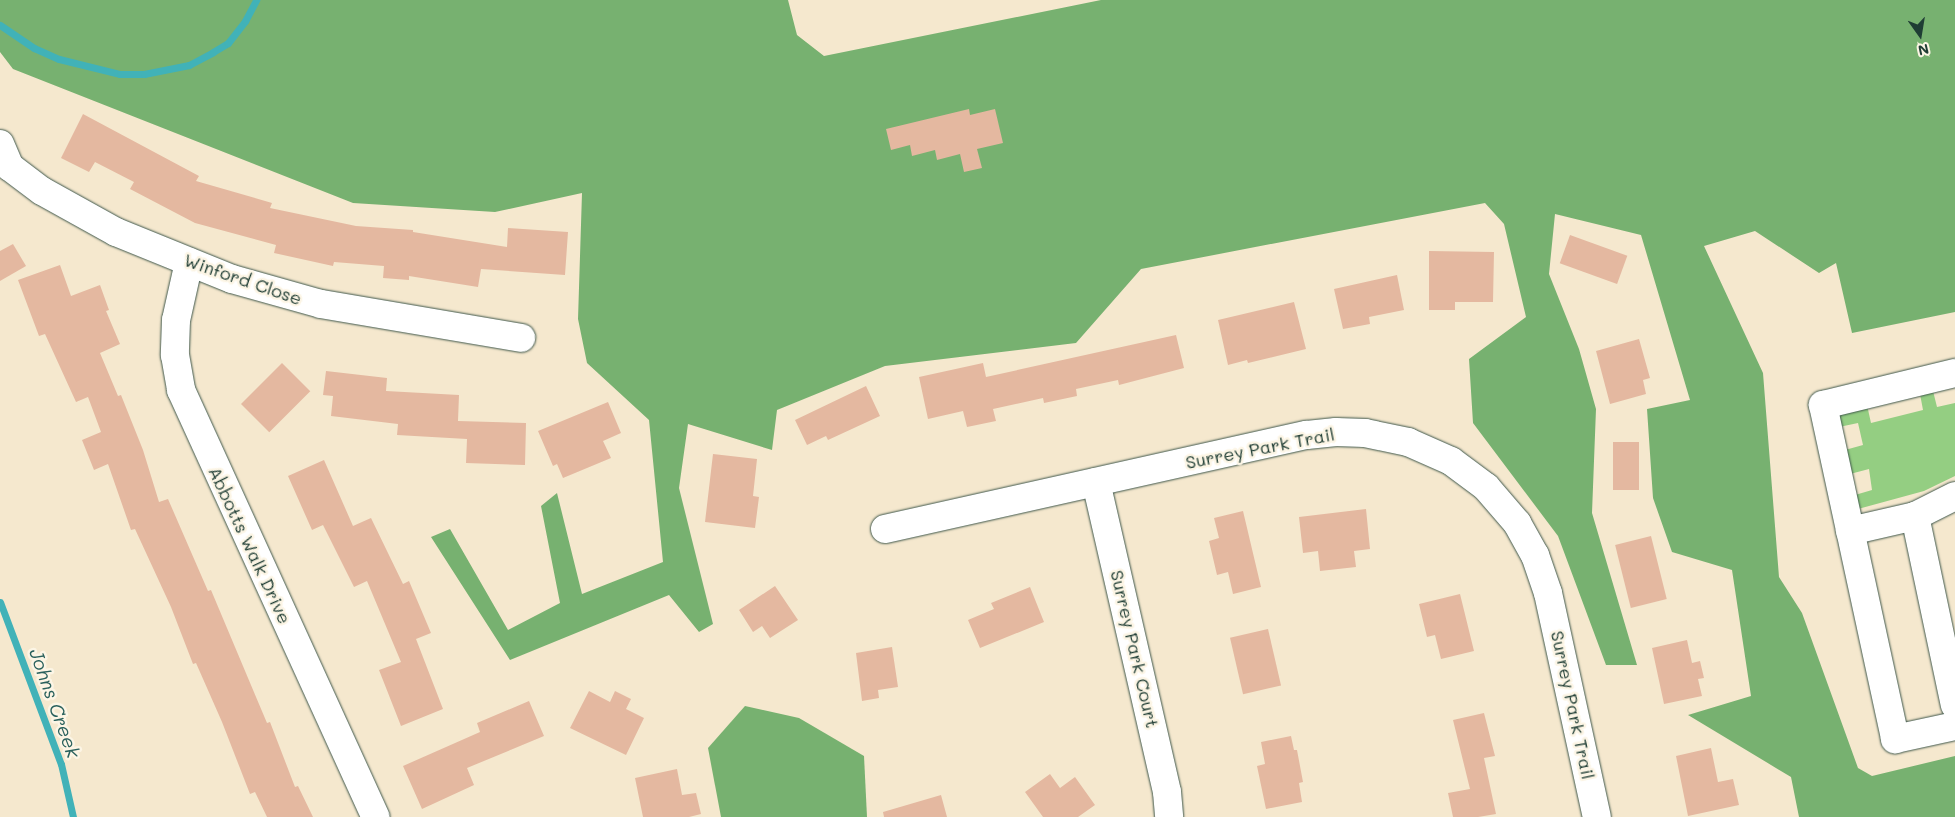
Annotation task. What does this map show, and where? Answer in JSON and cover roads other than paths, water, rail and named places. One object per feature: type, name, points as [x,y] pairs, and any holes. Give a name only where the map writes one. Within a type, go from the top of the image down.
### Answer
[{"type":"street","name":"Winford Close","points":[[0,144],[10,167],[42,191],[116,232],[232,279],[321,304],[521,338]]},
{"type":"street","name":"Abbotts Walk Drive","points":[[189,262],[176,320],[175,355],[180,390],[376,817]]},
{"type":"street","points":[[1955,373],[1823,404],[1895,739],[1955,726]]},
{"type":"street","name":"Surrey Park Trail","points":[[885,529],[1307,436],[1336,432],[1365,433],[1408,442],[1451,461],[1486,487],[1517,523],[1535,555],[1548,593],[1598,817]]},
{"type":"street","name":"Surrey Park Court","points":[[1096,482],[1167,792],[1169,817]]},
{"type":"street","points":[[1850,531],[1915,516],[1955,496]]},
{"type":"street","points":[[1915,516],[1955,705]]},
{"type":"waterway","name":"Johns Creek","points":[[0,25],[34,48],[59,59],[120,74],[144,74],[189,65],[228,43],[245,21],[256,0]]},
{"type":"waterway","name":"Johns Creek","points":[[0,602],[61,764],[73,817]]}]
